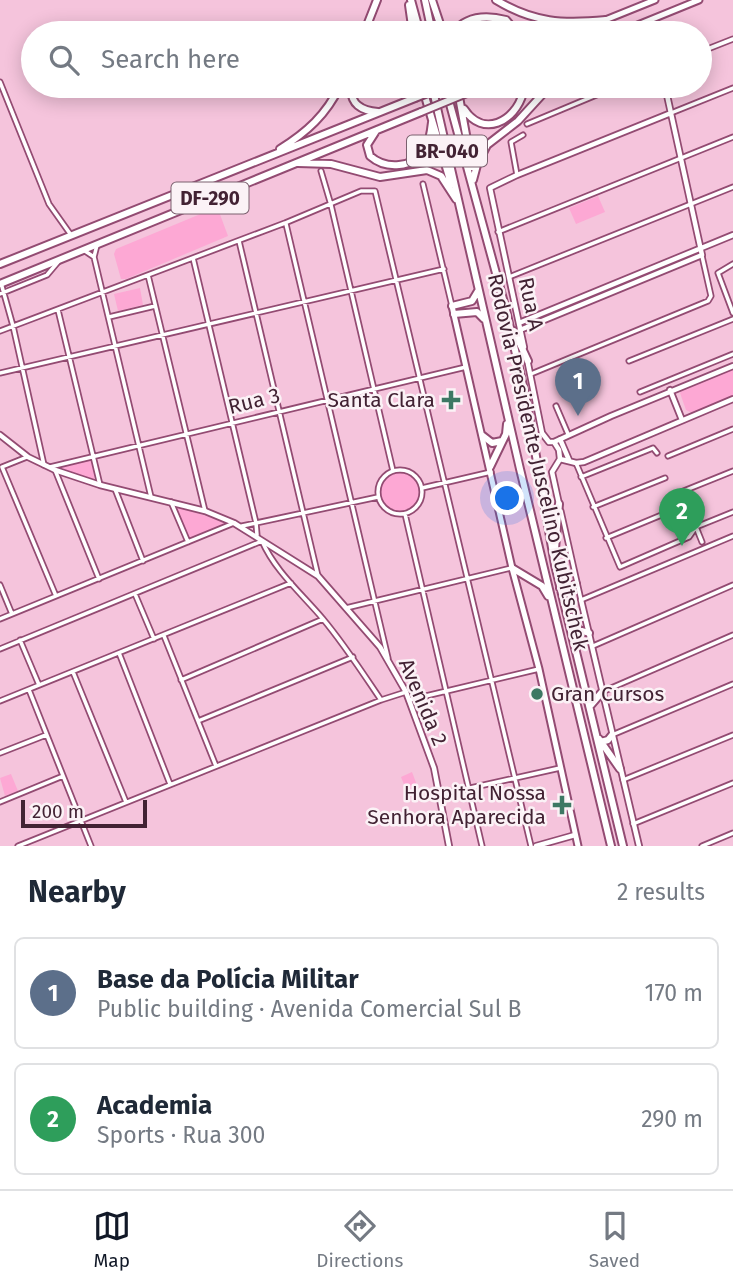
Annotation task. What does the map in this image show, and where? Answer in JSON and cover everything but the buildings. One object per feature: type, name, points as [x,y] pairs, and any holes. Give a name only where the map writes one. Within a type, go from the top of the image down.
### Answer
[{"type":"highway","points":[[369,21],[377,0]]},
{"type":"highway","points":[[410,0],[412,21]]},
{"type":"highway","points":[[410,0],[416,21]]},
{"type":"highway","points":[[425,0],[429,21]]},
{"type":"highway","points":[[432,0],[439,21]]},
{"type":"highway","points":[[496,0],[519,13],[546,21]]},
{"type":"highway","points":[[469,21],[480,17],[507,21]]},
{"type":"highway","points":[[591,21],[606,20]]},
{"type":"highway","points":[[265,158],[308,130],[334,98]]},
{"type":"highway","points":[[352,98],[356,105],[380,113]]},
{"type":"highway","name":"DF-290","points":[[0,264],[413,98]]},
{"type":"highway","points":[[425,98],[457,202]]},
{"type":"highway","name":"Rodovia Presidente Juscelino Kubitschek","points":[[435,98],[611,846]]},
{"type":"highway","name":"Rodovia Presidente Juscelino Kubitschek","points":[[448,98],[506,310],[526,399],[560,588],[623,846]]},
{"type":"highway","name":"DF-290","points":[[1,284],[455,98]]},
{"type":"highway","points":[[460,98],[473,183]]},
{"type":"highway","points":[[463,107],[476,122],[499,122],[509,117],[521,98]]},
{"type":"highway","points":[[473,183],[477,165],[487,145],[517,121],[539,98]]},
{"type":"highway","points":[[380,128],[368,142],[368,153],[372,159],[381,163],[401,165],[417,159],[426,149],[432,122]]},
{"type":"highway","name":"DF-290","points":[[293,164],[331,164],[380,177],[427,170],[445,180],[457,202]]},
{"type":"highway","points":[[149,205],[161,204],[190,191],[195,195],[191,202],[158,219]]},
{"type":"highway","points":[[452,306],[472,301],[479,289]]},
{"type":"highway","points":[[506,310],[528,361]]},
{"type":"highway","points":[[454,314],[477,312],[486,321]]},
{"type":"highway","points":[[490,470],[507,431],[507,412]]},
{"type":"highway","points":[[483,436],[492,443],[502,441]]},
{"type":"highway","points":[[555,565],[559,504]]},
{"type":"highway","points":[[512,568],[542,586],[553,607]]},
{"type":"highway","points":[[560,588],[576,583]]},
{"type":"highway","points":[[565,607],[579,630],[589,634]]},
{"type":"highway","points":[[590,706],[602,692]]},
{"type":"highway","points":[[599,740],[608,740],[612,735]]},
{"type":"highway","points":[[599,740],[620,769]]},
{"type":"main road","points":[[606,20],[655,0]]},
{"type":"main road","points":[[651,20],[699,0]]},
{"type":"main road","points":[[452,306],[512,568],[539,669],[578,846]]},
{"type":"street","points":[[712,47],[733,39]]},
{"type":"street","points":[[0,82],[49,204],[71,236]]},
{"type":"street","points":[[712,96],[733,88]]},
{"type":"street","points":[[527,124],[589,98]]},
{"type":"street","points":[[531,374],[710,299],[668,98]]},
{"type":"street","points":[[523,135],[511,142],[517,175],[708,98]]},
{"type":"street","points":[[498,232],[733,137]]},
{"type":"street","points":[[321,172],[393,471]]},
{"type":"street","name":"Rua A","points":[[517,175],[489,190],[542,433],[549,442],[554,442],[560,459]]},
{"type":"street","points":[[423,184],[452,306]]},
{"type":"street","points":[[509,277],[733,187]]},
{"type":"street","points":[[0,331],[239,241],[365,190],[375,191],[531,846]]},
{"type":"street","points":[[285,223],[388,658]]},
{"type":"street","points":[[519,323],[733,235]]},
{"type":"street","points":[[239,241],[258,312],[318,576]]},
{"type":"street","points":[[97,245],[94,257],[151,496]]},
{"type":"street","points":[[83,250],[94,257]]},
{"type":"street","points":[[520,330],[702,255]]},
{"type":"street","points":[[193,258],[257,535]]},
{"type":"street","points":[[2,293],[47,275],[60,260]]},
{"type":"street","points":[[629,361],[733,316],[718,271],[733,264]]},
{"type":"street","points":[[0,373],[443,270]]},
{"type":"street","points":[[148,275],[205,511]]},
{"type":"street","points":[[1,284],[46,466]]},
{"type":"street","points":[[612,286],[614,292]]},
{"type":"street","points":[[728,300],[733,298]]},
{"type":"street","points":[[109,317],[156,306]]},
{"type":"street","points":[[58,309],[100,485]]},
{"type":"street","points":[[640,392],[733,354]]},
{"type":"street","points":[[554,442],[670,390],[733,366]]},
{"type":"street","name":"Rua 3","points":[[46,466],[187,435],[466,367]]},
{"type":"street","points":[[670,390],[682,420]]},
{"type":"street","points":[[639,846],[552,472],[560,459],[576,463],[584,461],[733,399]]},
{"type":"street","points":[[556,406],[568,434]]},
{"type":"street","points":[[668,456],[733,429]]},
{"type":"street","name":"Avenida 2","points":[[0,435],[29,457],[55,470],[100,485],[205,511],[257,535],[291,583],[353,657],[381,700]]},
{"type":"street","points":[[560,439],[569,460]]},
{"type":"street","points":[[581,477],[653,448],[657,453]]},
{"type":"street","points":[[29,457],[1,468],[56,596]]},
{"type":"street","points":[[576,463],[620,567],[689,537],[696,527],[733,512]]},
{"type":"street","points":[[55,470],[99,579]]},
{"type":"street","points":[[401,470],[414,475],[422,488],[417,507],[405,514],[391,513],[385,509],[378,497],[382,478],[393,471],[401,470]]},
{"type":"street","points":[[422,488],[490,470]]},
{"type":"street","points":[[681,492],[733,471]]},
{"type":"street","points":[[593,507],[666,478]]},
{"type":"street","points":[[115,489],[144,561]]},
{"type":"street","points":[[242,526],[378,497]]},
{"type":"street","points":[[171,502],[188,542]]},
{"type":"street","points":[[606,538],[676,509]]},
{"type":"street","points":[[405,514],[482,846]]},
{"type":"street","points":[[0,619],[234,523]]},
{"type":"street","points":[[696,527],[702,542]]},
{"type":"street","points":[[581,600],[733,536]]},
{"type":"street","points":[[0,649],[262,541]]},
{"type":"street","name":"Avenida 2","points":[[262,541],[318,576],[388,658],[406,692],[434,768],[449,846]]},
{"type":"street","points":[[346,607],[512,568]]},
{"type":"street","points":[[0,701],[291,583]]},
{"type":"street","points":[[0,585],[12,614]]},
{"type":"street","points":[[593,646],[733,585]]},
{"type":"street","points":[[135,594],[154,639]]},
{"type":"street","points":[[181,680],[323,619]]},
{"type":"street","points":[[602,692],[733,635]]},
{"type":"street","points":[[163,636],[216,766]]},
{"type":"street","points":[[20,640],[39,685]]},
{"type":"street","points":[[119,653],[170,784]]},
{"type":"street","points":[[198,721],[353,657]]},
{"type":"street","points":[[409,700],[539,669]]},
{"type":"street","points":[[73,672],[126,802]]},
{"type":"street","points":[[612,735],[733,684]]},
{"type":"street","points":[[29,690],[90,846]]},
{"type":"street","points":[[18,846],[406,692]]},
{"type":"street","points":[[0,753],[46,735]]},
{"type":"street","points":[[623,780],[733,735]]},
{"type":"street","points":[[439,795],[562,768]]},
{"type":"street","points":[[0,802],[63,775]]},
{"type":"street","points":[[633,824],[733,783]]},
{"type":"street","points":[[702,846],[733,833]]},
{"type":"street","points":[[536,846],[575,835]]},
{"type":"street","points":[[37,838],[41,846]]},
{"type":"shaded area","points":[[598,196],[605,212],[576,224],[569,208]]},
{"type":"shaded area","points":[[218,209],[228,236],[121,279],[114,254],[116,249]]},
{"type":"shaded area","points":[[140,288],[143,305],[118,311],[114,294]]},
{"type":"shaded area","points":[[733,368],[733,396],[692,413],[686,410],[680,393],[683,388]]},
{"type":"shaded area","points":[[91,458],[95,481],[55,466]]},
{"type":"shaded area","points":[[400,473],[413,479],[419,492],[413,505],[400,511],[387,505],[381,492],[387,479]]},
{"type":"shaded area","points":[[179,507],[226,525],[189,539],[177,509]]},
{"type":"shaded area","points":[[412,772],[420,793],[409,797],[401,777]]},
{"type":"shaded area","points":[[11,774],[18,791],[5,796],[0,778]]},
{"type":"place","name":"Santa Clara","points":[[451,400]]},
{"type":"place","name":"Base da Polícia Militar","points":[[578,416]]},
{"type":"place","name":"Academia","points":[[682,546]]},
{"type":"place","name":"Gran Cursos","points":[[537,694]]},
{"type":"place","name":"Hospital Nossa Senhora Aparecida","points":[[562,805]]}]
